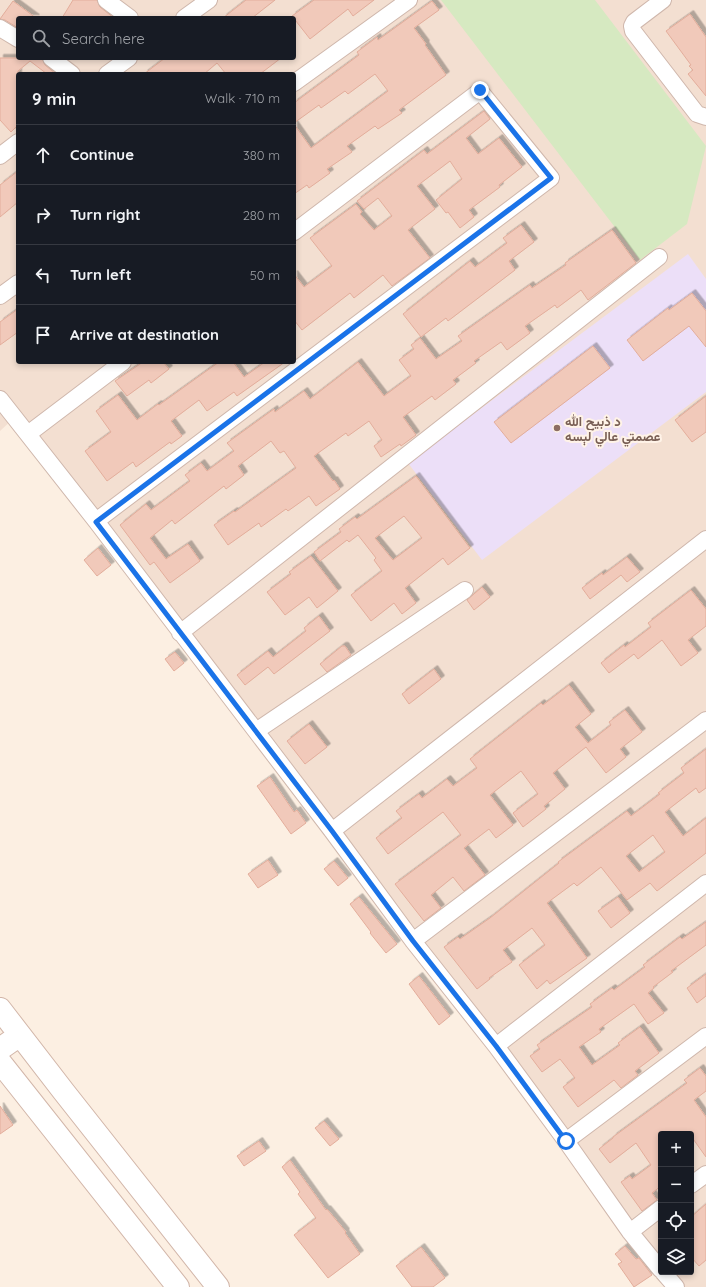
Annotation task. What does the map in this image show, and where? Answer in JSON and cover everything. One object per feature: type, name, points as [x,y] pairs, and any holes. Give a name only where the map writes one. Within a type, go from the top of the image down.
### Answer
[{"type":"main road","points":[[0,1009],[218,1287]]},
{"type":"main road","points":[[0,1049],[20,1034]]},
{"type":"main road","points":[[0,1062],[178,1287]]},
{"type":"main road","points":[[17,1083],[42,1064]]},
{"type":"street","points":[[106,0],[127,16]]},
{"type":"street","points":[[187,16],[209,0]]},
{"type":"street","points":[[296,82],[409,0]]},
{"type":"street","points":[[663,0],[634,22],[632,26],[633,31],[697,114],[706,117]]},
{"type":"street","points":[[0,28],[16,38]]},
{"type":"street","points":[[54,60],[69,72]]},
{"type":"street","points":[[110,72],[126,60]]},
{"type":"street","points":[[96,522],[551,178],[480,90],[296,230]]},
{"type":"street","points":[[0,156],[16,144]]},
{"type":"street","points":[[180,633],[659,257]]},
{"type":"street","points":[[0,296],[16,284]]},
{"type":"street","points":[[28,434],[120,364]]},
{"type":"street","points":[[0,399],[256,731],[413,941],[496,1046],[566,1141],[630,1232],[658,1266]]},
{"type":"street","points":[[332,831],[706,539]]},
{"type":"street","points":[[256,731],[465,590]]},
{"type":"street","points":[[413,941],[706,720]]},
{"type":"street","points":[[496,1046],[706,883]]},
{"type":"street","points":[[566,1141],[706,1036]]},
{"type":"street","points":[[694,1183],[706,1174]]},
{"type":"street","points":[[630,1232],[658,1210]]},
{"type":"street","points":[[666,1275],[676,1287]]},
{"type":"shaded area","points":[[0,0],[706,0],[706,1287],[676,1287],[666,1275],[694,1275],[694,1131],[658,1131],[658,1266],[14,418],[0,431]]},
{"type":"shaded area","name":"د ذبیح الله عصمتي عالي لېسه","points":[[688,254],[706,279],[706,392],[482,560],[408,463]]},
{"type":"green space","points":[[441,0],[595,0],[706,146],[687,224],[640,260]]},
{"type":"building","points":[[73,0],[97,0],[100,7],[111,16],[63,16]]},
{"type":"building","points":[[246,0],[275,0],[255,16],[226,16]]},
{"type":"building","points":[[314,0],[374,0],[353,16],[348,9],[310,39],[296,21],[296,16],[292,16]]},
{"type":"building","points":[[13,1],[33,16],[16,16],[16,27],[5,20],[0,19]]},
{"type":"building","points":[[432,1],[439,10],[414,28],[446,75],[399,110],[402,113],[378,129],[375,126],[347,146],[352,152],[327,169],[330,173],[309,188],[307,185],[296,193],[296,127],[311,148],[388,91],[375,74],[348,94],[345,91],[321,108],[319,105],[296,122],[296,102],[359,55],[357,52],[377,37],[378,40]]},
{"type":"building","points":[[690,14],[706,37],[706,96],[688,74],[693,70],[689,66],[691,65],[666,31]]},
{"type":"building","points":[[0,58],[16,58],[16,60],[43,60],[45,65],[54,72],[44,72],[30,61],[18,72],[16,72],[16,127],[11,132],[0,120]]},
{"type":"building","points":[[162,60],[278,60],[263,72],[224,72],[217,63],[206,72],[147,72]]},
{"type":"building","points":[[484,111],[490,119],[466,138],[478,154],[499,138],[522,167],[499,185],[500,187],[469,210],[474,217],[460,228],[448,212],[446,213],[436,200],[462,179],[450,161],[417,186],[435,209],[408,230],[430,258],[392,286],[383,275],[354,298],[350,293],[302,330],[296,322],[296,277],[304,287],[332,266],[310,238],[356,204],[362,212],[360,214],[374,230],[392,216],[378,198],[364,209],[357,201],[424,150],[427,154]]},
{"type":"building","points":[[16,173],[16,204],[0,217],[0,185]]},
{"type":"building","points":[[521,225],[534,242],[509,261],[515,270],[448,321],[446,318],[421,337],[403,314],[470,261],[475,267],[507,243],[503,238]]},
{"type":"building","points":[[612,230],[636,263],[588,300],[581,290],[557,308],[555,305],[525,326],[530,333],[507,350],[501,342],[474,361],[476,363],[453,380],[456,384],[435,400],[432,396],[403,417],[416,435],[401,446],[400,444],[381,457],[374,446],[382,440],[369,421],[348,436],[346,433],[314,456],[340,489],[316,506],[309,496],[288,511],[286,509],[261,527],[259,523],[228,545],[214,525],[234,511],[235,512],[296,468],[284,451],[280,453],[271,441],[238,466],[244,475],[226,489],[224,486],[175,524],[172,520],[150,538],[166,559],[188,544],[200,561],[170,583],[154,562],[150,565],[120,525],[146,504],[151,510],[190,481],[185,475],[201,463],[207,471],[234,451],[227,443],[274,409],[275,412],[304,391],[310,399],[358,362],[384,396],[411,376],[399,360],[414,349],[411,345],[420,338],[436,359],[462,341],[458,336],[530,285],[532,288],[566,265],[565,263]]},
{"type":"building","points":[[692,293],[706,311],[706,347],[689,326],[643,361],[627,340],[668,308],[669,310]]},
{"type":"building","points":[[16,310],[16,333],[0,345],[0,322]]},
{"type":"building","points":[[593,346],[610,368],[511,443],[494,422]]},
{"type":"building","points":[[140,364],[165,364],[169,369],[151,383],[149,380],[127,396],[115,381]]},
{"type":"building","points":[[216,364],[234,364],[244,377],[262,364],[282,364],[237,396],[234,392],[207,411],[199,400],[171,421],[182,436],[171,444],[170,442],[136,467],[133,462],[107,481],[85,451],[111,432],[96,411],[118,395],[137,420],[158,404],[159,405]]},
{"type":"building","points":[[706,396],[706,432],[692,442],[675,420]]},
{"type":"building","points":[[416,476],[470,548],[448,565],[443,558],[405,588],[416,603],[402,614],[394,603],[371,621],[351,595],[382,571],[374,560],[376,558],[358,535],[349,542],[347,540],[320,561],[314,552],[341,532],[339,529],[355,517],[357,519]],"holes":[[[404,516],[422,538],[393,560],[375,538]]]},
{"type":"building","points":[[98,548],[111,565],[97,576],[84,560]]},
{"type":"building","points":[[311,556],[338,591],[317,608],[309,597],[285,615],[267,592],[291,574],[289,572]]},
{"type":"building","points":[[627,557],[640,572],[627,582],[621,575],[590,599],[582,588],[602,573],[603,575]]},
{"type":"building","points":[[482,587],[490,597],[474,610],[467,600]]},
{"type":"building","points":[[691,590],[706,609],[706,626],[688,640],[698,653],[681,666],[662,640],[638,659],[634,654],[609,673],[601,663],[651,627],[648,623]]},
{"type":"building","points":[[319,616],[330,631],[274,674],[268,667],[245,685],[237,675],[268,651],[273,657],[306,631],[304,628]]},
{"type":"building","points":[[342,646],[345,646],[351,655],[327,672],[320,664]]},
{"type":"building","points":[[175,652],[184,663],[174,671],[165,659]]},
{"type":"building","points":[[434,669],[441,679],[409,704],[402,694]]},
{"type":"building","points":[[569,685],[591,714],[575,727],[588,743],[611,725],[609,722],[625,710],[642,732],[620,749],[626,757],[606,773],[586,747],[553,773],[565,789],[544,806],[546,809],[523,827],[513,813],[538,794],[521,771],[490,795],[513,825],[496,838],[489,829],[464,848],[485,875],[464,891],[453,877],[431,895],[441,908],[424,921],[395,884],[461,835],[443,812],[388,854],[376,838],[402,818],[396,811],[419,794],[422,798],[447,779],[453,786],[477,768],[470,759],[541,703],[543,705]]},
{"type":"building","points":[[309,724],[327,747],[305,764],[287,741]]},
{"type":"building","points":[[706,749],[706,788],[699,793],[696,788],[665,812],[683,836],[706,818],[706,853],[657,891],[650,883],[627,900],[601,867],[577,886],[574,883],[547,903],[587,958],[550,984],[547,980],[537,989],[519,965],[545,945],[532,928],[503,950],[512,962],[489,978],[490,979],[477,989],[444,947],[458,937],[460,939],[490,918],[559,863],[558,862],[627,811],[631,816],[684,773],[681,768]],"holes":[[[653,835],[665,852],[639,872],[626,856]]]},
{"type":"building","points":[[270,777],[294,812],[297,810],[306,823],[291,834],[257,786]]},
{"type":"building","points":[[268,860],[278,875],[258,888],[248,874]]},
{"type":"building","points":[[334,861],[348,878],[338,886],[324,869]]},
{"type":"building","points":[[359,897],[397,944],[386,953],[350,904]]},
{"type":"building","points":[[618,897],[630,913],[611,928],[598,911]]},
{"type":"building","points":[[706,922],[706,945],[671,971],[673,972],[653,987],[654,988],[648,993],[664,1013],[648,1024],[634,1004],[599,1029],[601,1032],[579,1047],[592,1065],[620,1045],[618,1043],[640,1027],[659,1053],[635,1071],[638,1075],[621,1088],[614,1080],[578,1107],[563,1087],[575,1078],[560,1059],[542,1072],[530,1056],[540,1049],[537,1045],[592,1007],[590,1004],[612,988],[614,990],[645,967],[643,965],[680,937],[682,939]]},
{"type":"building","points":[[706,974],[706,996],[697,1003],[687,988]]},
{"type":"building","points":[[419,976],[450,1016],[439,1025],[409,984]]},
{"type":"building","points":[[700,1068],[706,1076],[706,1091],[694,1100],[706,1117],[706,1157],[694,1140],[694,1131],[658,1131],[658,1188],[652,1193],[657,1200],[642,1211],[621,1182],[630,1176],[632,1179],[651,1165],[636,1143],[610,1163],[599,1149],[613,1137],[687,1083],[684,1080]]},
{"type":"building","points":[[0,1106],[13,1125],[0,1134]]},
{"type":"building","points":[[324,1121],[339,1139],[330,1146],[315,1128]]},
{"type":"building","points":[[259,1141],[266,1151],[244,1166],[237,1156]]},
{"type":"building","points":[[290,1160],[326,1210],[327,1209],[346,1232],[345,1233],[360,1254],[328,1278],[294,1235],[316,1218],[298,1194],[300,1192],[282,1167]]},
{"type":"building","points":[[706,1204],[706,1260],[699,1266],[694,1260],[694,1214]]},
{"type":"building","points":[[625,1246],[636,1259],[639,1258],[652,1275],[634,1287],[618,1264],[622,1262],[615,1254]]},
{"type":"building","points":[[421,1247],[445,1278],[433,1287],[412,1287],[396,1266]]},
{"type":"place","name":"د ذبیح الله عصمتي عالي لېسه","points":[[557,428]]},
{"type":"route","points":[[480,90],[551,178],[96,522],[332,831],[413,941],[496,1046],[566,1141]]}]
